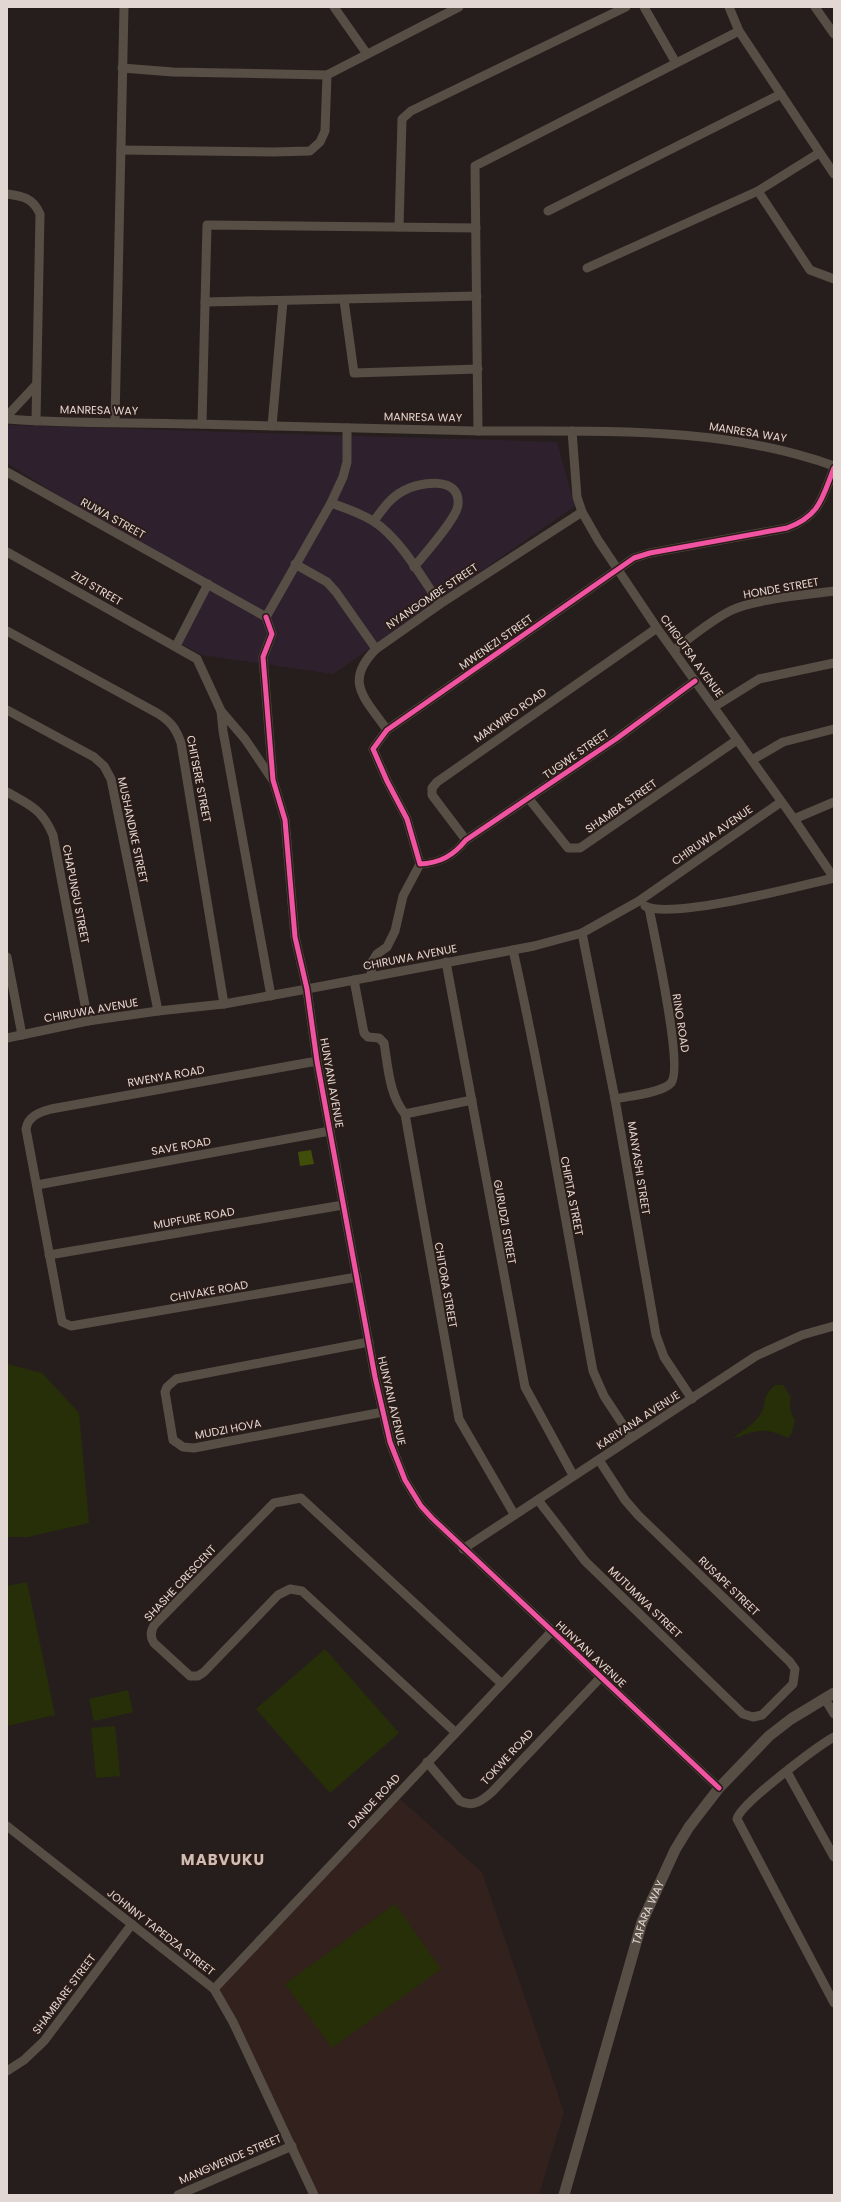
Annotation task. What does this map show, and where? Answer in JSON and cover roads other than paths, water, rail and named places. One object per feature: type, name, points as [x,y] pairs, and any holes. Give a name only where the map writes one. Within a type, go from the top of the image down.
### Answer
[{"type":"street","points":[[115,422],[124,7]]},
{"type":"street","points":[[334,7],[367,54]]},
{"type":"street","points":[[122,68],[173,72],[327,75],[459,7]]},
{"type":"street","points":[[399,227],[402,119],[411,111],[626,7]]},
{"type":"street","points":[[644,7],[676,63]]},
{"type":"street","points":[[729,7],[739,31],[834,174]]},
{"type":"street","points":[[815,7],[834,34]]},
{"type":"street","points":[[478,431],[475,166],[739,31]]},
{"type":"street","points":[[121,150],[265,152],[310,151],[320,142],[325,131],[327,75]]},
{"type":"street","points":[[548,211],[781,94]]},
{"type":"street","points":[[587,268],[758,191],[819,153]]},
{"type":"street","points":[[758,191],[810,270],[834,278]]},
{"type":"street","points":[[7,194],[27,199],[36,205],[40,214],[35,386],[36,421]]},
{"type":"street","points":[[202,424],[207,225],[476,228]]},
{"type":"street","points":[[205,302],[477,296]]},
{"type":"street","points":[[344,300],[354,373],[478,369]]},
{"type":"street","points":[[272,426],[283,301]]},
{"type":"street","points":[[7,418],[35,386]]},
{"type":"street","name":"MANRESA WAY","points":[[7,418],[36,421],[478,431],[572,431],[713,438],[782,449],[834,467]]},
{"type":"street","points":[[273,780],[262,657],[272,634],[266,617],[331,503],[346,470],[347,428]]},
{"type":"street","name":"CHIGUTSA AVENUE","points":[[572,431],[576,482],[582,512],[616,569],[794,819],[834,878]]},
{"type":"street","name":"MWENEZI STREET","points":[[420,864],[407,819],[387,781],[373,749],[387,730],[616,569],[634,558],[650,553],[787,528],[810,517],[819,506],[834,467]]},
{"type":"street","name":"RUWA STREET","points":[[7,472],[266,617]]},
{"type":"street","points":[[374,521],[387,503],[403,491],[418,485],[437,483],[450,486],[457,495],[458,506],[440,534],[414,567]]},
{"type":"street","points":[[331,503],[374,521],[396,542],[440,604]]},
{"type":"street","name":"NYANGOMBE STREET","points":[[387,730],[361,692],[358,683],[362,665],[376,649],[440,604],[582,512]]},
{"type":"street","name":"ZIZI STREET","points":[[7,552],[197,659],[221,711]]},
{"type":"street","points":[[295,564],[327,582],[336,592],[376,649]]},
{"type":"street","points":[[176,646],[208,584]]},
{"type":"street","name":"HONDE STREET","points":[[674,650],[719,617],[734,610],[749,605],[834,591]]},
{"type":"street","name":"MAKWIRO ROAD","points":[[466,840],[432,795],[432,788],[437,782],[657,628]]},
{"type":"street","name":"CHITSERE STREET","points":[[7,631],[157,713],[171,722],[177,731],[181,743],[197,830],[224,1004]]},
{"type":"street","points":[[714,707],[759,679],[834,663]]},
{"type":"street","name":"TUGWE STREET","points":[[420,864],[440,861],[456,852],[466,840],[616,739],[695,681]]},
{"type":"street","name":"MUSHANDIKE STREET","points":[[7,710],[94,757],[104,766],[111,779],[158,1011]]},
{"type":"street","points":[[221,711],[245,739],[273,780]]},
{"type":"street","points":[[221,711],[223,731],[271,996]]},
{"type":"street","points":[[752,760],[783,742],[834,729]]},
{"type":"street","name":"SHAMBA STREET","points":[[529,799],[568,848],[580,848],[737,740]]},
{"type":"street","name":"HUNYANI AVENUE","points":[[273,780],[285,820],[296,937],[307,989],[317,1061],[343,1205],[383,1412],[390,1442],[405,1480],[421,1506],[463,1549],[601,1676],[719,1788]]},
{"type":"street","name":"CHAPUNGU STREET","points":[[7,792],[34,808],[46,819],[53,834],[88,1021]]},
{"type":"street","name":"CHIRUWA AVENUE","points":[[7,1038],[88,1021],[158,1011],[224,1004],[271,996],[513,950],[582,934],[639,901],[781,802]]},
{"type":"street","points":[[794,819],[834,802]]},
{"type":"street","points":[[371,977],[372,962],[377,954],[387,947],[395,931],[403,896],[420,864]]},
{"type":"street","points":[[639,901],[649,908],[663,910],[734,900],[834,878]]},
{"type":"street","name":"RINO ROAD","points":[[616,1099],[663,1089],[670,1083],[674,1075],[675,1055],[649,908]]},
{"type":"street","name":"MANYASHI STREET","points":[[582,934],[616,1099],[656,1335],[664,1357],[692,1399]]},
{"type":"street","name":"CHIPITA STREET","points":[[513,950],[536,1052],[553,1161],[593,1371],[604,1396],[631,1437]]},
{"type":"street","points":[[7,957],[22,1035]]},
{"type":"street","name":"GURUDZI STREET","points":[[446,962],[525,1387],[574,1475]]},
{"type":"street","name":"CHITORA STREET","points":[[354,980],[364,1033],[368,1037],[379,1038],[384,1043],[398,1106],[404,1114],[459,1418],[514,1514]]},
{"type":"street","name":"RWENYA ROAD","points":[[37,1185],[26,1126],[36,1115],[51,1109],[317,1061]]},
{"type":"street","points":[[404,1114],[472,1100]]},
{"type":"street","name":"SAVE ROAD","points":[[37,1185],[330,1131]]},
{"type":"street","points":[[37,1185],[49,1255]]},
{"type":"street","name":"MUPFURE ROAD","points":[[49,1255],[343,1205]]},
{"type":"street","name":"CHIVAKE ROAD","points":[[49,1255],[62,1322],[66,1325],[81,1326],[357,1277]]},
{"type":"street","name":"KARIYANA AVENUE","points":[[463,1549],[756,1356],[802,1335],[834,1326]]},
{"type":"street","name":"MUDZI HOVA","points":[[369,1342],[176,1379],[167,1387],[166,1392],[173,1440],[183,1447],[194,1448],[383,1412]]},
{"type":"street","name":"RUSAPE STREET","points":[[599,1460],[625,1500],[638,1515],[787,1658],[795,1670],[793,1684],[762,1715],[753,1717],[743,1714]]},
{"type":"street","name":"SHASHE CRESCENT","points":[[455,1732],[302,1591],[290,1589],[278,1595],[204,1672],[198,1676],[190,1676],[154,1644],[151,1637],[151,1632],[166,1614],[274,1503],[301,1498],[502,1684]]},
{"type":"street","name":"MUTUMWA STREET","points":[[538,1500],[585,1561],[743,1714]]},
{"type":"street","name":"DANDE ROAD","points":[[214,1989],[552,1631]]},
{"type":"street","name":"TOKWE ROAD","points":[[427,1762],[460,1801],[467,1804],[478,1803],[492,1792],[601,1676]]},
{"type":"street","points":[[830,1696],[834,1714]]},
{"type":"street","name":"TAFARA WAY","points":[[564,2195],[642,1922],[675,1850],[689,1827],[719,1788],[778,1728],[830,1696]]},
{"type":"street","points":[[834,1737],[814,1749],[740,1812],[738,1821],[834,2003]]},
{"type":"street","points":[[787,1772],[834,1857]]},
{"type":"street","name":"JOHNNY TAPEDZA STREET","points":[[7,1826],[152,1938],[214,1989],[233,2022],[314,2195]]},
{"type":"street","name":"SHAMBARE STREET","points":[[7,2071],[24,2060],[44,2041],[132,1924]]},
{"type":"street","name":"MANGWENDE STREET","points":[[178,2195],[193,2192],[292,2146]]},
{"type":"district","name":"MABVUKU","points":[[223,1859]]}]
